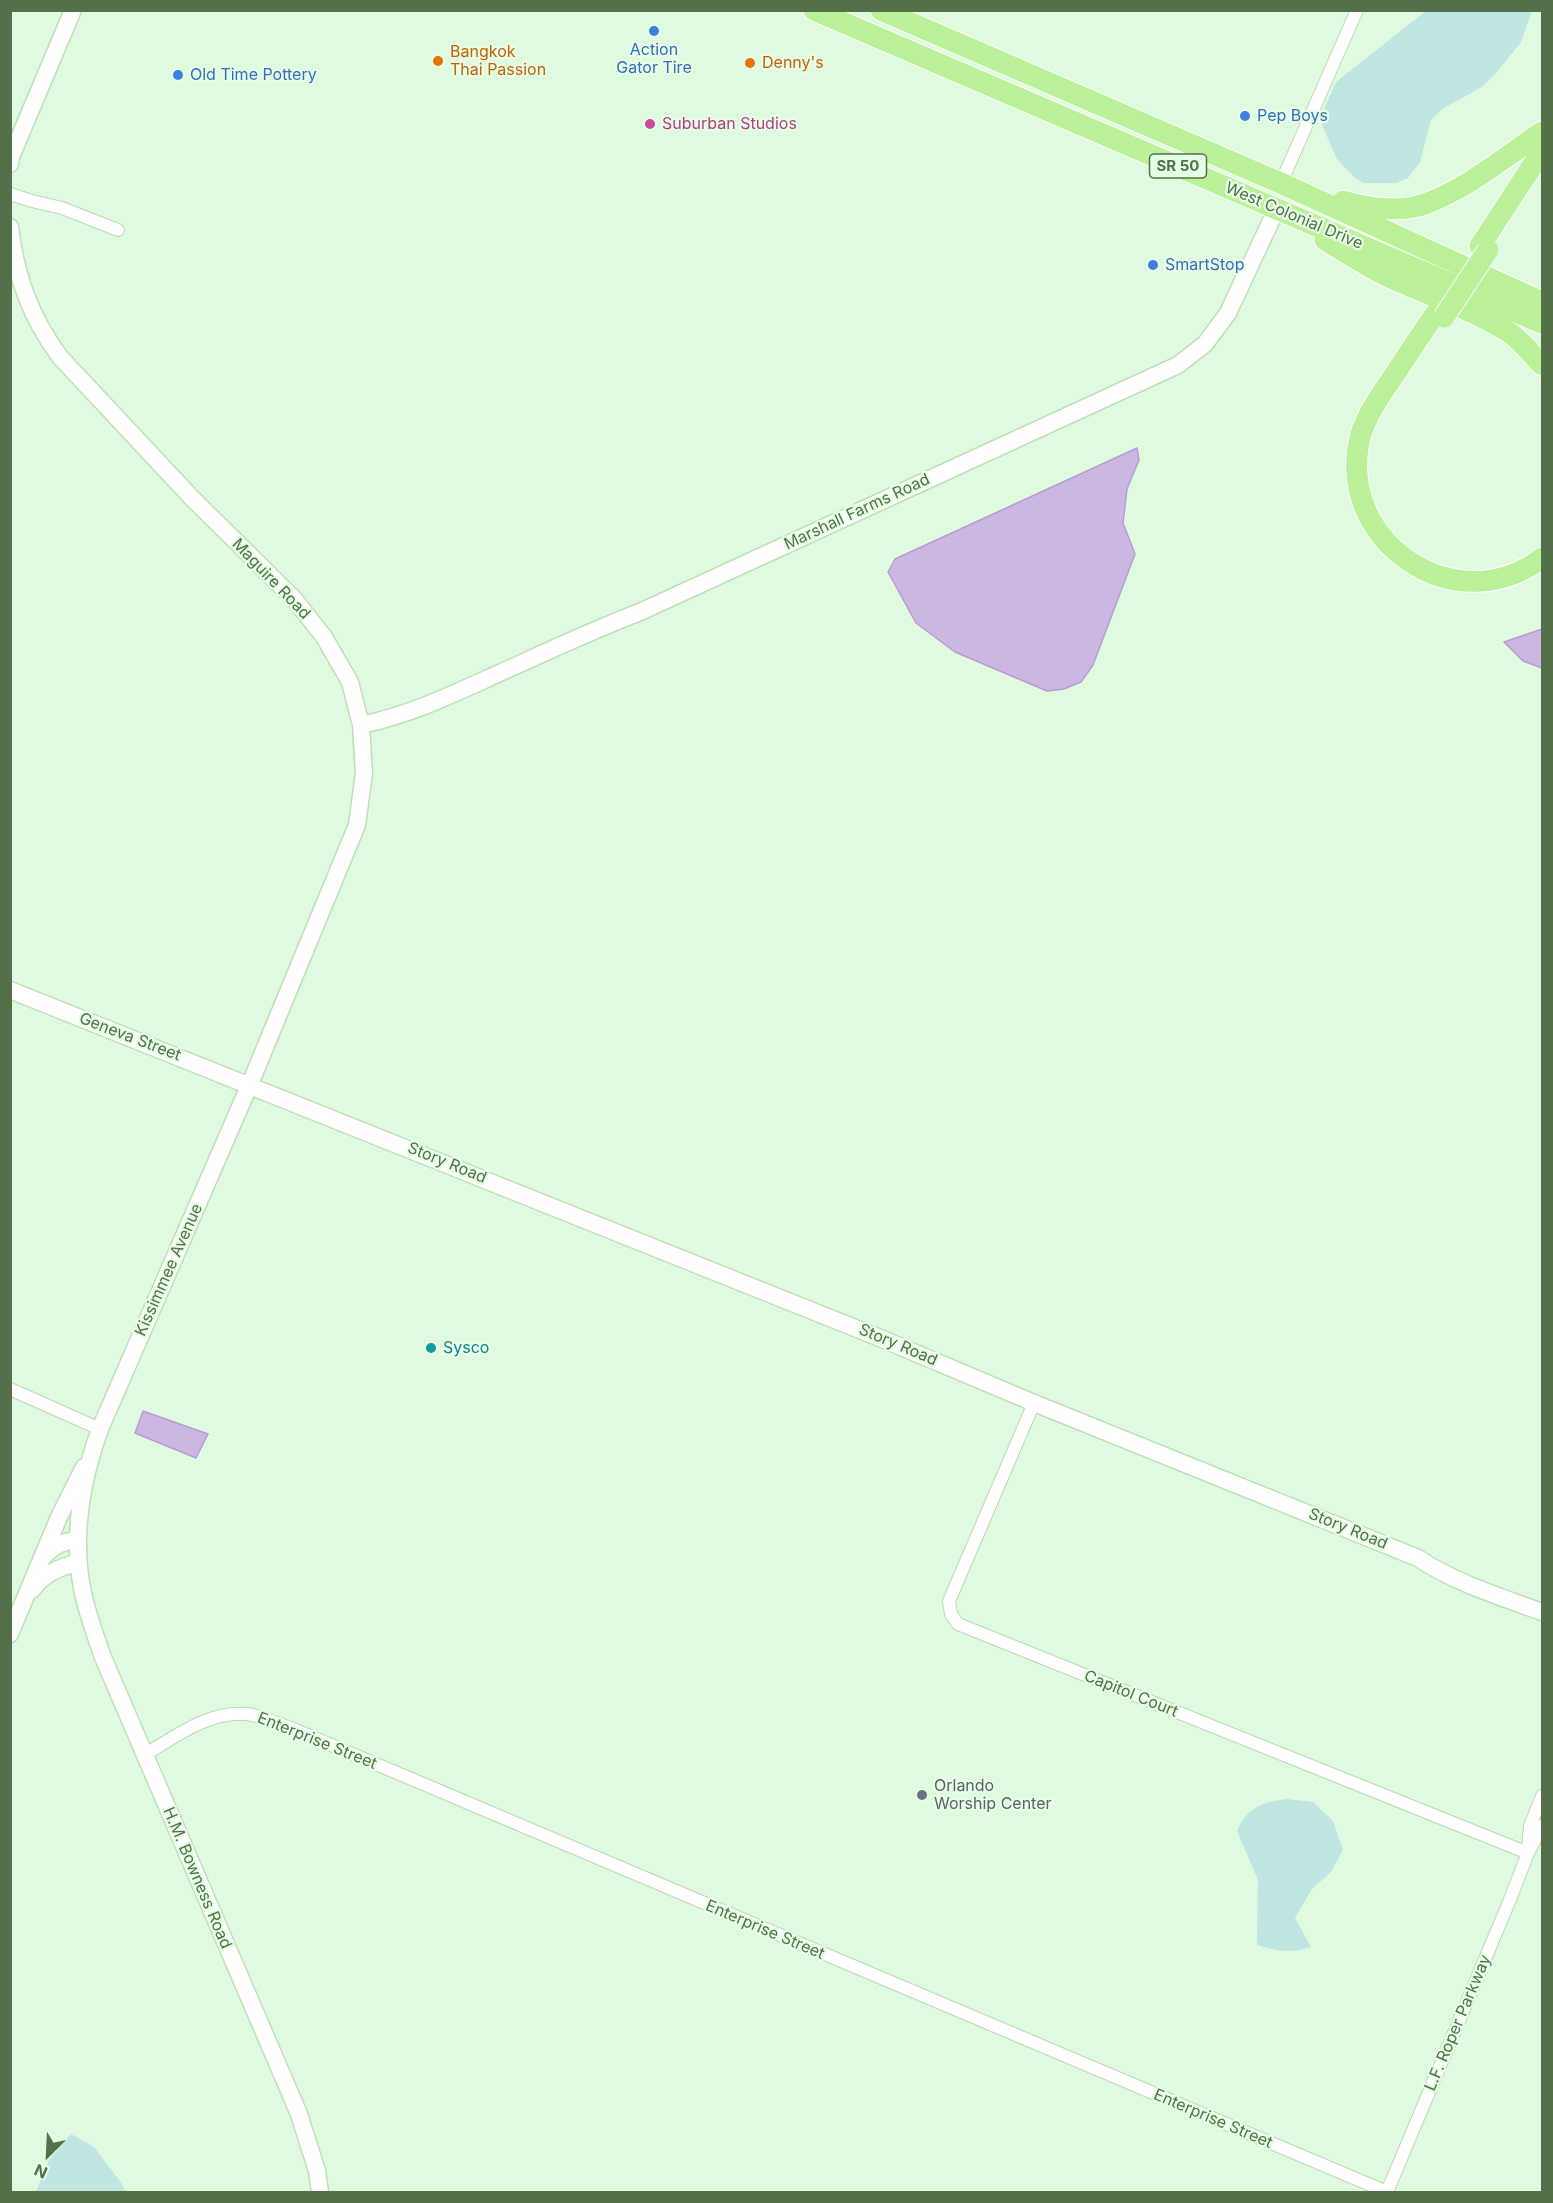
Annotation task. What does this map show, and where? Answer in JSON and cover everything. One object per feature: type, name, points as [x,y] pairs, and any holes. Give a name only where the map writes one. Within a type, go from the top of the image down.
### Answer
[{"type":"highway","name":"West Colonial Drive","points":[[814,10],[1542,323]]},
{"type":"highway","name":"West Colonial Drive","points":[[881,10],[1283,184],[1542,302]]},
{"type":"highway","points":[[1283,184],[1364,206],[1392,208],[1424,204],[1461,186],[1542,132]]},
{"type":"highway","points":[[1484,248],[1542,151]]},
{"type":"highway","points":[[1542,167],[1484,248],[1375,420],[1367,448],[1365,467],[1368,489],[1376,514],[1386,530],[1405,549],[1428,563],[1446,569],[1474,573],[1491,572],[1522,561],[1542,547]]},
{"type":"highway","points":[[1277,208],[1360,262],[1479,316],[1509,333],[1523,344],[1542,365]]},
{"type":"highway","points":[[1440,315],[1376,401],[1361,435],[1357,472],[1360,495],[1369,519],[1388,544],[1406,561],[1429,573],[1455,581],[1487,581],[1516,574],[1542,558]]},
{"type":"street","points":[[10,164],[73,10]]},
{"type":"street","points":[[1283,184],[1357,10]]},
{"type":"street","points":[[10,194],[62,208],[118,230]]},
{"type":"street","name":"Marshall Farms Road","points":[[361,725],[394,718],[435,702],[587,632],[640,612],[1178,365],[1205,344],[1228,313],[1277,208]]},
{"type":"street","name":"Maguire Road","points":[[10,227],[21,286],[45,336],[60,357],[191,497],[295,600],[324,637],[350,682],[361,725],[364,773],[357,825],[250,1084]]},
{"type":"street","name":"Geneva Street","points":[[10,990],[250,1084]]},
{"type":"street","name":"Story Road","points":[[250,1084],[1419,1558],[1430,1566],[1496,1596],[1542,1612]]},
{"type":"street","name":"Kissimmee Avenue","points":[[10,1634],[39,1562],[70,1491],[90,1456],[250,1084]]},
{"type":"street","points":[[10,1389],[100,1429]]},
{"type":"street","name":"Capitol Court","points":[[1034,1403],[950,1601],[951,1614],[958,1624],[1528,1853]]},
{"type":"street","name":"Kissimmee Avenue","points":[[26,1598],[40,1578],[56,1568],[78,1562],[82,1499],[90,1456]]},
{"type":"street","points":[[39,1562],[52,1548],[64,1541],[78,1540]]},
{"type":"street","name":"H.M. Bowness Road","points":[[78,1562],[85,1604],[102,1655],[302,2120],[317,2171],[320,2193]]},
{"type":"street","name":"Enterprise Street","points":[[144,1755],[215,1717],[247,1714],[291,1728],[1387,2192]]},
{"type":"street","name":"L.F. Roper Parkway","points":[[1528,1853],[1530,1826],[1542,1796]]},
{"type":"street","name":"L.F. Roper Parkway","points":[[1387,2192],[1528,1853],[1542,1826]]},
{"type":"shaded area","points":[[1427,10],[1532,11],[1521,42],[1498,71],[1482,87],[1442,109],[1431,120],[1420,162],[1408,178],[1396,183],[1364,183],[1355,178],[1337,159],[1322,125],[1323,111],[1336,82]]},
{"type":"shaded area","points":[[1137,448],[1139,460],[1127,489],[1123,523],[1135,554],[1093,665],[1081,682],[1064,689],[1047,691],[955,652],[916,623],[888,572],[895,559]]},
{"type":"shaded area","points":[[1542,629],[1542,668],[1523,661],[1504,642]]},
{"type":"shaded area","points":[[143,1411],[208,1434],[196,1458],[135,1433]]},
{"type":"shaded area","points":[[1287,1799],[1313,1802],[1333,1821],[1343,1850],[1331,1872],[1312,1889],[1295,1918],[1311,1947],[1290,1951],[1257,1945],[1258,1880],[1237,1831],[1246,1816],[1257,1807]]},
{"type":"shaded area","points":[[71,2134],[94,2147],[126,2192],[36,2192],[49,2160]]},
{"type":"place","name":"Action Gator Tire","points":[[654,31]]},
{"type":"place","name":"Bangkok Thai Passion","points":[[438,61]]},
{"type":"place","name":"Denny's","points":[[750,63]]},
{"type":"place","name":"Old Time Pottery","points":[[178,75]]},
{"type":"place","name":"Pep Boys","points":[[1245,116]]},
{"type":"place","name":"Suburban Studios","points":[[650,124]]},
{"type":"place","name":"SmartStop","points":[[1153,265]]},
{"type":"place","name":"Sysco","points":[[431,1348]]},
{"type":"place","name":"Orlando Worship Center","points":[[922,1795]]}]
